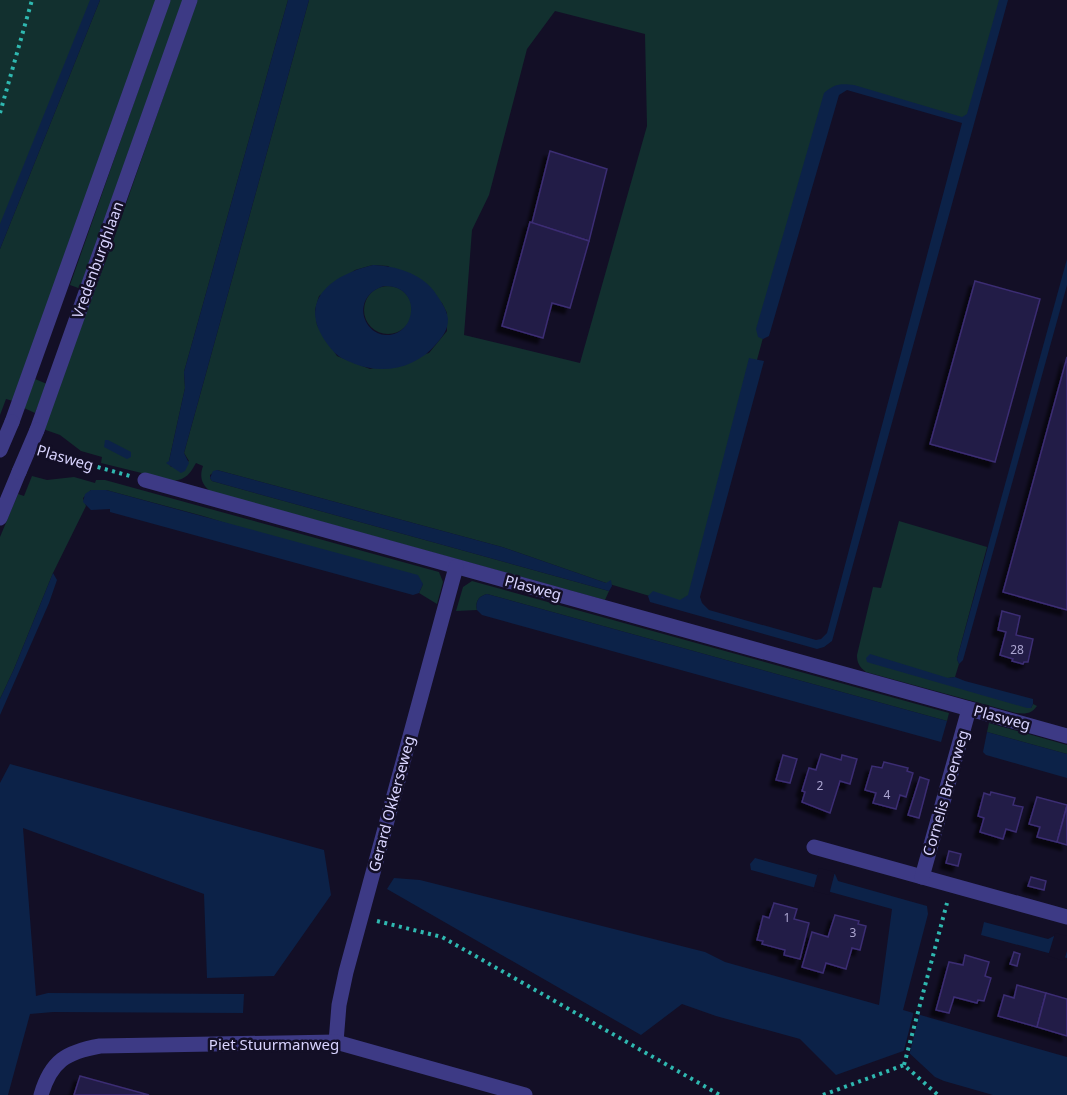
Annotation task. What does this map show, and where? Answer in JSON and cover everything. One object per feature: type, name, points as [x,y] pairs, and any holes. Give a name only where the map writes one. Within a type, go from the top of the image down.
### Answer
[{"type":"street","name":"Vredenburghlaan","points":[[0,450],[163,0]]},
{"type":"street","name":"Vredenburghlaan","points":[[0,518],[37,430],[190,0]]},
{"type":"street","name":"Plasweg","points":[[145,480],[1067,736]]},
{"type":"street","name":"Gerard Okkerseweg","points":[[336,1042],[339,1005],[346,972],[456,567]]},
{"type":"street","name":"Cornelis Broerweg","points":[[922,877],[969,709]]},
{"type":"street","name":"Cornelis Broerweg","points":[[814,847],[1067,917]]},
{"type":"street","name":"Piet Stuurmanweg","points":[[41,1095],[51,1070],[62,1058],[77,1050],[88,1048],[336,1042],[525,1095]]},
{"type":"path","points":[[0,113],[32,0]]},
{"type":"path","name":"Plasweg","points":[[45,452],[145,480]]},
{"type":"path","points":[[904,1065],[952,885]]},
{"type":"path","points":[[362,918],[442,937],[720,1095]]},
{"type":"path","points":[[823,1095],[904,1065]]},
{"type":"path","points":[[904,1065],[938,1095]]},
{"type":"green space","points":[[0,0],[91,0],[0,234]]},
{"type":"green space","points":[[100,0],[157,0],[13,401],[6,399],[0,415],[0,249]]},
{"type":"green space","points":[[170,0],[184,0],[81,289],[70,285]]},
{"type":"green space","points":[[197,0],[288,0],[184,372],[185,388],[169,461],[172,467],[189,461],[184,453],[309,0],[1002,0],[968,121],[842,86],[828,97],[690,608],[606,583],[502,547],[217,470],[210,475],[212,481],[609,591],[605,600],[210,491],[202,480],[203,466],[196,463],[187,475],[174,481],[101,463],[102,457],[81,451],[60,435],[43,429],[112,244]],"holes":[[[555,11],[645,34],[647,126],[580,363],[464,335],[472,230],[489,195],[527,49]],[[373,265],[388,266],[442,303],[447,313],[447,331],[429,353],[370,369],[337,356],[317,325],[315,310],[319,296],[355,270]]]},
{"type":"green space","points":[[383,286],[393,286],[405,293],[412,305],[412,315],[405,327],[393,334],[383,334],[368,323],[364,315],[364,305],[375,290]]},
{"type":"green space","points":[[35,379],[47,384],[35,413],[24,408]]},
{"type":"green space","points":[[32,476],[47,480],[74,477],[95,483],[96,480],[105,480],[439,572],[443,582],[437,604],[419,593],[423,584],[203,516],[106,490],[91,490],[83,498],[86,506],[53,573],[0,699],[0,537],[18,494],[24,496]]},
{"type":"green space","points":[[899,521],[987,547],[957,659],[959,664],[955,677],[948,678],[1031,708],[1033,704],[1037,706],[1033,711],[1016,713],[866,672],[860,666],[857,655],[873,587],[881,588]]},
{"type":"green space","points":[[472,581],[949,713],[947,721],[487,594],[478,599],[477,610],[456,611],[463,587]]},
{"type":"green space","points":[[989,723],[1067,745],[1067,754],[987,732]]},
{"type":"water","points":[[90,0],[100,0],[0,249],[0,224]]},
{"type":"water","points":[[288,0],[309,0],[184,453],[189,463],[185,471],[181,473],[166,463],[169,461],[185,388],[184,372]]},
{"type":"water","points":[[999,0],[1008,0],[832,641],[817,649],[650,602],[648,596],[653,591],[680,600],[688,595],[749,358],[764,361],[700,597],[709,610],[816,640],[821,639],[827,633],[962,123],[847,90],[839,95],[769,336],[763,339],[758,337],[756,329],[824,93],[838,85],[854,85],[962,117],[967,114]]},
{"type":"water","points":[[1067,259],[1067,285],[963,660],[959,664],[957,659]]},
{"type":"water","points":[[373,265],[399,269],[422,279],[434,291],[445,308],[448,323],[443,335],[429,352],[410,364],[388,369],[355,364],[335,353],[323,337],[316,322],[316,308],[320,296],[328,286],[340,277]],"holes":[[[384,286],[397,288],[405,293],[410,301],[409,320],[404,328],[396,333],[386,335],[378,333],[366,322],[364,306],[367,298]]]},
{"type":"water","points":[[105,440],[131,452],[131,457],[127,459],[104,447]]},
{"type":"water","points":[[217,470],[502,547],[606,583],[611,580],[612,586],[609,591],[212,481],[210,478],[213,471]]},
{"type":"water","points":[[91,490],[106,490],[418,575],[423,584],[419,593],[413,595],[110,512],[110,509],[91,510],[83,502],[85,494]]},
{"type":"water","points":[[53,573],[57,580],[49,603],[0,715],[0,699]]},
{"type":"water","points":[[487,594],[947,721],[941,742],[482,615],[477,610],[477,602]]},
{"type":"water","points":[[870,654],[948,678],[955,677],[1033,699],[1033,704],[1031,708],[1027,708],[870,663],[866,658]]},
{"type":"water","points":[[987,732],[1067,754],[1067,778],[986,755],[983,752]]},
{"type":"water","points":[[10,764],[324,850],[331,895],[274,976],[207,978],[204,894],[23,828],[36,996],[48,993],[244,994],[243,1013],[53,1012],[30,1014],[8,1095],[0,1095],[0,783]]},
{"type":"water","points":[[755,858],[817,875],[819,870],[835,874],[838,881],[927,906],[928,914],[903,1010],[1067,1057],[1067,1095],[993,1095],[935,1077],[906,1050],[836,1075],[800,1039],[716,1016],[682,1004],[641,1035],[387,889],[394,878],[420,880],[705,952],[725,962],[879,1005],[892,909],[751,870],[750,864]]},
{"type":"water","points":[[984,922],[1048,939],[1054,936],[1067,938],[1067,958],[981,935]]},
{"type":"pier","points":[[819,868],[835,872],[829,895],[813,891]]},
{"type":"pier","points":[[1055,933],[1067,936],[1064,961],[1048,956]]},
{"type":"pier","points":[[914,1011],[920,1012],[909,1056],[906,1053],[903,1054]]},
{"type":"building","points":[[550,151],[607,169],[589,241],[532,223]]},
{"type":"building","points":[[530,222],[589,241],[570,308],[552,303],[543,338],[502,326]]},
{"type":"building","points":[[975,281],[1040,299],[995,462],[930,444]]},
{"type":"building","points":[[1067,357],[1067,610],[1003,592]]},
{"type":"building","points":[[1002,611],[1020,616],[1016,635],[1033,639],[1028,662],[1023,664],[1000,655],[1006,632],[998,630]]},
{"type":"building","points":[[821,754],[841,760],[842,755],[857,759],[850,784],[840,781],[830,813],[802,802],[805,792],[802,791],[809,768],[816,770]]},
{"type":"building","points":[[783,755],[797,759],[790,783],[776,780]]},
{"type":"building","points":[[884,762],[908,768],[907,771],[913,773],[906,797],[900,795],[896,809],[873,803],[876,793],[865,790],[872,766],[882,768]]},
{"type":"building","points":[[920,777],[929,780],[919,818],[908,815]]},
{"type":"building","points":[[991,792],[1015,798],[1013,805],[1023,807],[1016,832],[1006,829],[1003,839],[980,832],[984,818],[978,816],[984,793],[990,795]]},
{"type":"building","points":[[1037,797],[1067,805],[1057,842],[1037,837],[1040,827],[1029,824]]},
{"type":"building","points":[[1067,806],[1067,845],[1057,842]]},
{"type":"building","points":[[949,851],[961,854],[958,866],[946,863]]},
{"type":"building","points":[[1031,877],[1046,881],[1044,890],[1028,886]]},
{"type":"building","points":[[774,903],[797,909],[794,919],[809,923],[800,959],[784,955],[785,950],[762,944],[763,941],[757,940],[763,916],[769,918]]},
{"type":"building","points":[[835,915],[859,921],[858,924],[866,926],[860,950],[852,948],[846,969],[826,963],[823,973],[802,967],[812,932],[828,937]]},
{"type":"building","points":[[1014,952],[1020,954],[1017,966],[1010,964]]},
{"type":"building","points":[[965,955],[989,962],[985,976],[991,978],[984,1001],[978,1000],[977,1003],[954,997],[949,1013],[936,1010],[949,962],[963,965]]},
{"type":"building","points":[[1017,985],[1046,993],[1037,1027],[998,1016],[1004,995],[1014,998]]},
{"type":"building","points":[[1046,993],[1067,999],[1067,1036],[1037,1027]]},
{"type":"building","points":[[80,1076],[109,1084],[149,1095],[74,1095]]}]
